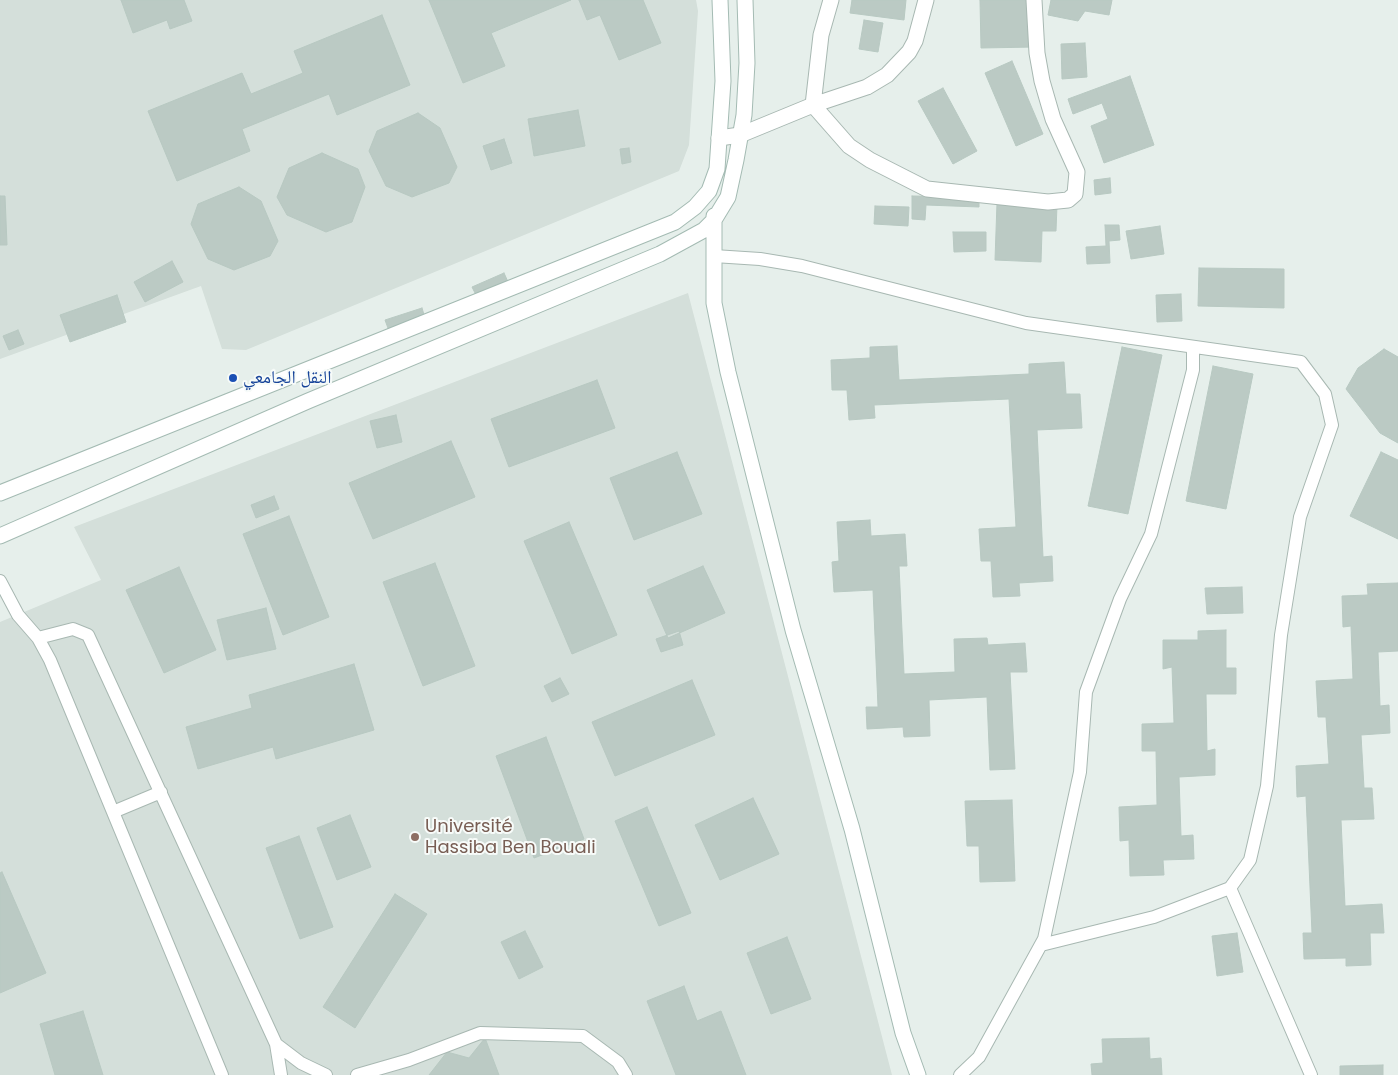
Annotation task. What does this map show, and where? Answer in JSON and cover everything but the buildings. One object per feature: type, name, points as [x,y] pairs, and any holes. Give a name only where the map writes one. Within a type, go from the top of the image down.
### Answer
[{"type":"main road","points":[[0,493],[666,226],[695,207],[709,191],[717,168],[723,81],[720,0]]},
{"type":"main road","points":[[0,536],[308,401],[660,254],[704,230],[714,220],[728,197],[744,115],[747,63],[745,0]]},
{"type":"main road","points":[[831,0],[822,35],[813,105],[849,146],[870,160],[927,189],[1048,202],[1068,200],[1075,194],[1077,172],[1053,119],[1042,81],[1037,53],[1034,0]]},
{"type":"main road","points":[[719,138],[740,135],[813,105],[867,87],[886,75],[902,61],[915,41],[926,0]]},
{"type":"main road","points":[[709,191],[714,220],[714,303],[728,372],[793,630],[852,829],[903,1033],[918,1075]]},
{"type":"lane","points":[[714,256],[760,259],[802,266],[1026,323],[1301,362],[1325,394],[1332,425],[1300,517],[1281,635],[1267,786],[1250,860],[1230,888],[1154,917],[1041,945]]},
{"type":"lane","points":[[960,1075],[979,1058],[1044,939],[1080,772],[1086,692],[1120,599],[1151,534],[1193,370],[1193,347]]},
{"type":"lane","points":[[0,580],[18,615],[38,638],[222,1075]]},
{"type":"lane","points":[[38,638],[73,628],[88,635],[276,1044],[282,1075]]},
{"type":"lane","points":[[112,812],[161,792]]},
{"type":"lane","points":[[1230,888],[1311,1075]]},
{"type":"lane","points":[[357,1075],[409,1060],[480,1033],[517,1033],[583,1036],[618,1062],[626,1075]]},
{"type":"lane","points":[[276,1044],[301,1063],[326,1075]]},
{"type":"shaded area","points":[[0,0],[696,0],[698,11],[689,145],[679,171],[246,350],[222,349],[201,286],[0,359]]},
{"type":"shaded area","name":"Université Hassiba Ben Bouali","points":[[688,293],[892,1075],[0,1075],[0,622],[101,580],[74,527]]},
{"type":"place","name":"النقل الجامعي","points":[[233,378]]},
{"type":"place","name":"Université Hassiba Ben Bouali","points":[[415,837]]}]
